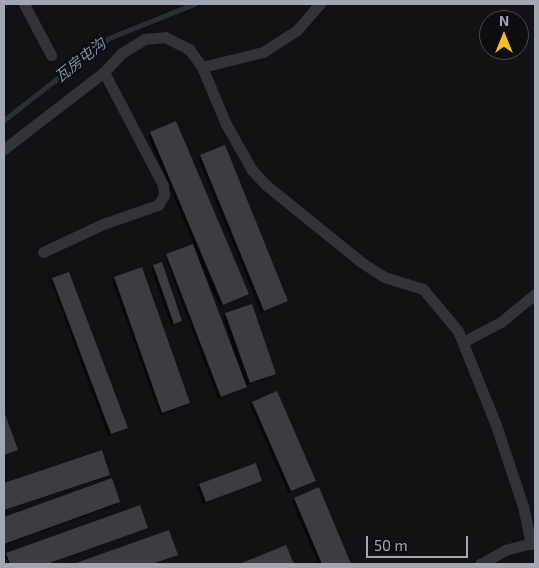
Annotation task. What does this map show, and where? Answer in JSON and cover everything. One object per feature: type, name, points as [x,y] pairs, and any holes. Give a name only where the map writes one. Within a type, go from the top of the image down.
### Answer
[{"type":"street","points":[[24,4],[51,54]]},
{"type":"street","points":[[202,67],[263,52],[297,30],[320,4]]},
{"type":"street","points":[[4,149],[104,72],[122,53],[144,39],[165,37],[189,49],[202,67],[226,124],[252,170],[266,186],[384,277],[423,289],[458,331],[496,425],[523,506],[533,543],[505,550],[480,564]]},
{"type":"street","points":[[43,252],[103,224],[158,205],[164,195],[163,184],[104,72]]},
{"type":"street","points":[[463,342],[501,322],[535,294]]},
{"type":"building","points":[[176,121],[249,294],[223,305],[150,132]]},
{"type":"building","points":[[225,145],[288,301],[264,311],[200,155]]},
{"type":"building","points":[[193,244],[247,387],[221,397],[166,254]]},
{"type":"building","points":[[162,262],[182,321],[174,324],[153,265]]},
{"type":"building","points":[[142,267],[190,403],[162,413],[114,277]]},
{"type":"building","points":[[69,272],[128,428],[111,434],[52,278]]},
{"type":"building","points":[[252,304],[276,374],[250,383],[225,313]]},
{"type":"building","points":[[277,391],[316,481],[291,491],[252,402]]},
{"type":"building","points":[[4,411],[18,450],[4,455]]},
{"type":"building","points":[[102,450],[110,475],[4,510],[4,483]]},
{"type":"building","points":[[256,463],[262,481],[206,502],[199,484]]},
{"type":"building","points":[[112,478],[120,502],[4,544],[4,517]]},
{"type":"building","points":[[319,487],[351,564],[322,564],[294,498]]},
{"type":"building","points":[[140,505],[148,528],[47,564],[10,564],[6,553]]},
{"type":"building","points":[[169,530],[178,555],[152,564],[73,564]]},
{"type":"building","points":[[286,545],[294,564],[239,564]]},
{"type":"waterway","name":"瓦房屯沟","points":[[4,120],[109,38],[194,4]]}]
